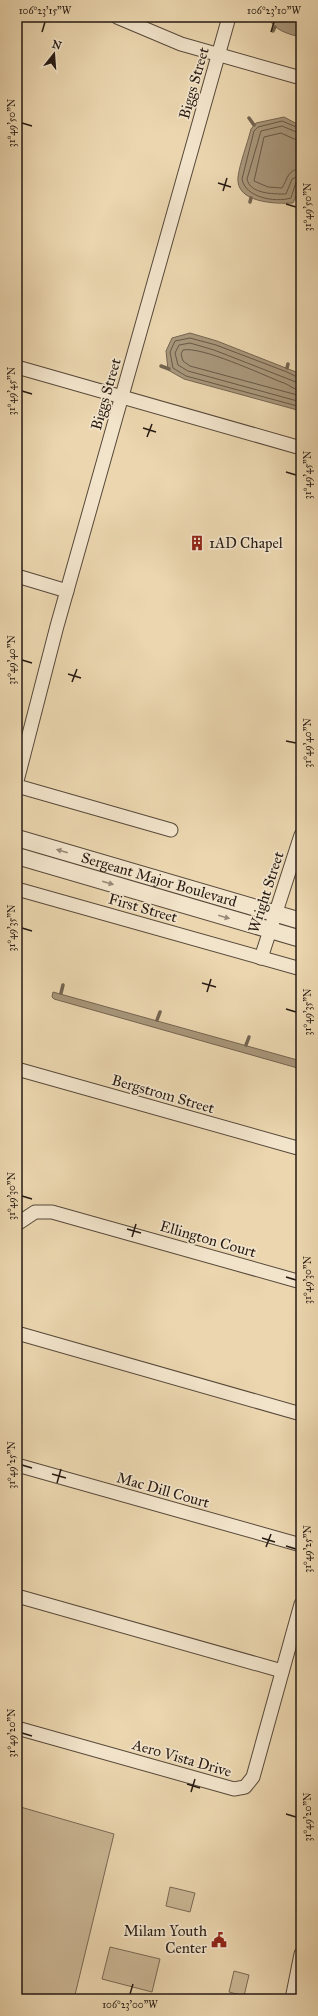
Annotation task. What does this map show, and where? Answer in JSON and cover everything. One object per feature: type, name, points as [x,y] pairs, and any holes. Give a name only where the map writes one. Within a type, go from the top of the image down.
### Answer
[{"type":"street","points":[[117,17],[181,44],[301,78]]},
{"type":"street","name":"Biggs Street","points":[[17,781],[67,591],[229,17]]},
{"type":"street","points":[[17,367],[301,448]]},
{"type":"street","points":[[17,576],[67,591]]},
{"type":"street","points":[[17,786],[171,830]]},
{"type":"street","name":"Wright Street","points":[[261,958],[276,914],[297,865],[301,835]]},
{"type":"street","name":"Sergeant Major Boulevard","points":[[17,838],[301,921]]},
{"type":"street","name":"Sergeant Major Boulevard","points":[[17,856],[301,939]]},
{"type":"street","name":"First Street","points":[[17,889],[301,969]]},
{"type":"street","name":"Bergstrom Street","points":[[17,1069],[301,1149]]},
{"type":"street","name":"Ellington Court","points":[[17,1224],[35,1212],[52,1212],[301,1282]]},
{"type":"street","points":[[17,1333],[301,1414]]},
{"type":"street","name":"Mac Dill Court","points":[[17,1465],[301,1545]]},
{"type":"street","points":[[17,1596],[282,1671]]},
{"type":"street","name":"Aero Vista Drive","points":[[17,1728],[234,1789],[245,1787],[253,1777],[301,1604]]},
{"type":"street","points":[[292,1999],[301,1954]]},
{"type":"shaded area","points":[[17,1806],[114,1834],[74,1999],[17,1999]]},
{"type":"shaded area","points":[[170,1887],[195,1893],[190,1912],[166,1906]]},
{"type":"shaded area","points":[[110,1947],[160,1959],[152,1992],[102,1979]]},
{"type":"shaded area","points":[[234,1971],[249,1975],[244,1996],[229,1992]]},
{"type":"water","points":[[268,17],[301,17],[301,37],[277,28]]},
{"type":"water","points":[[284,117],[301,126],[302,165],[297,194],[293,203],[277,203],[258,200],[243,192],[239,186],[238,177],[251,129],[256,123]]},
{"type":"water","points":[[190,333],[217,341],[296,372],[301,376],[301,411],[184,379],[168,370],[166,351],[172,338]]},
{"type":"water","points":[[53,992],[301,1061],[301,1069],[54,999],[52,997]]},
{"type":"waterway","points":[[273,31],[275,27]]},
{"type":"waterway","points":[[249,118],[254,125]]},
{"type":"waterway","points":[[250,202],[251,198]]},
{"type":"waterway","points":[[287,368],[288,364]]},
{"type":"waterway","points":[[161,366],[169,369]]},
{"type":"waterway","points":[[61,993],[63,985]]},
{"type":"waterway","points":[[157,1020],[160,1012]]},
{"type":"waterway","points":[[246,1045],[249,1037]]},
{"type":"place","name":"1AD Chapel","points":[[197,543]]},
{"type":"place","name":"Milam Youth Center","points":[[219,1940]]}]
